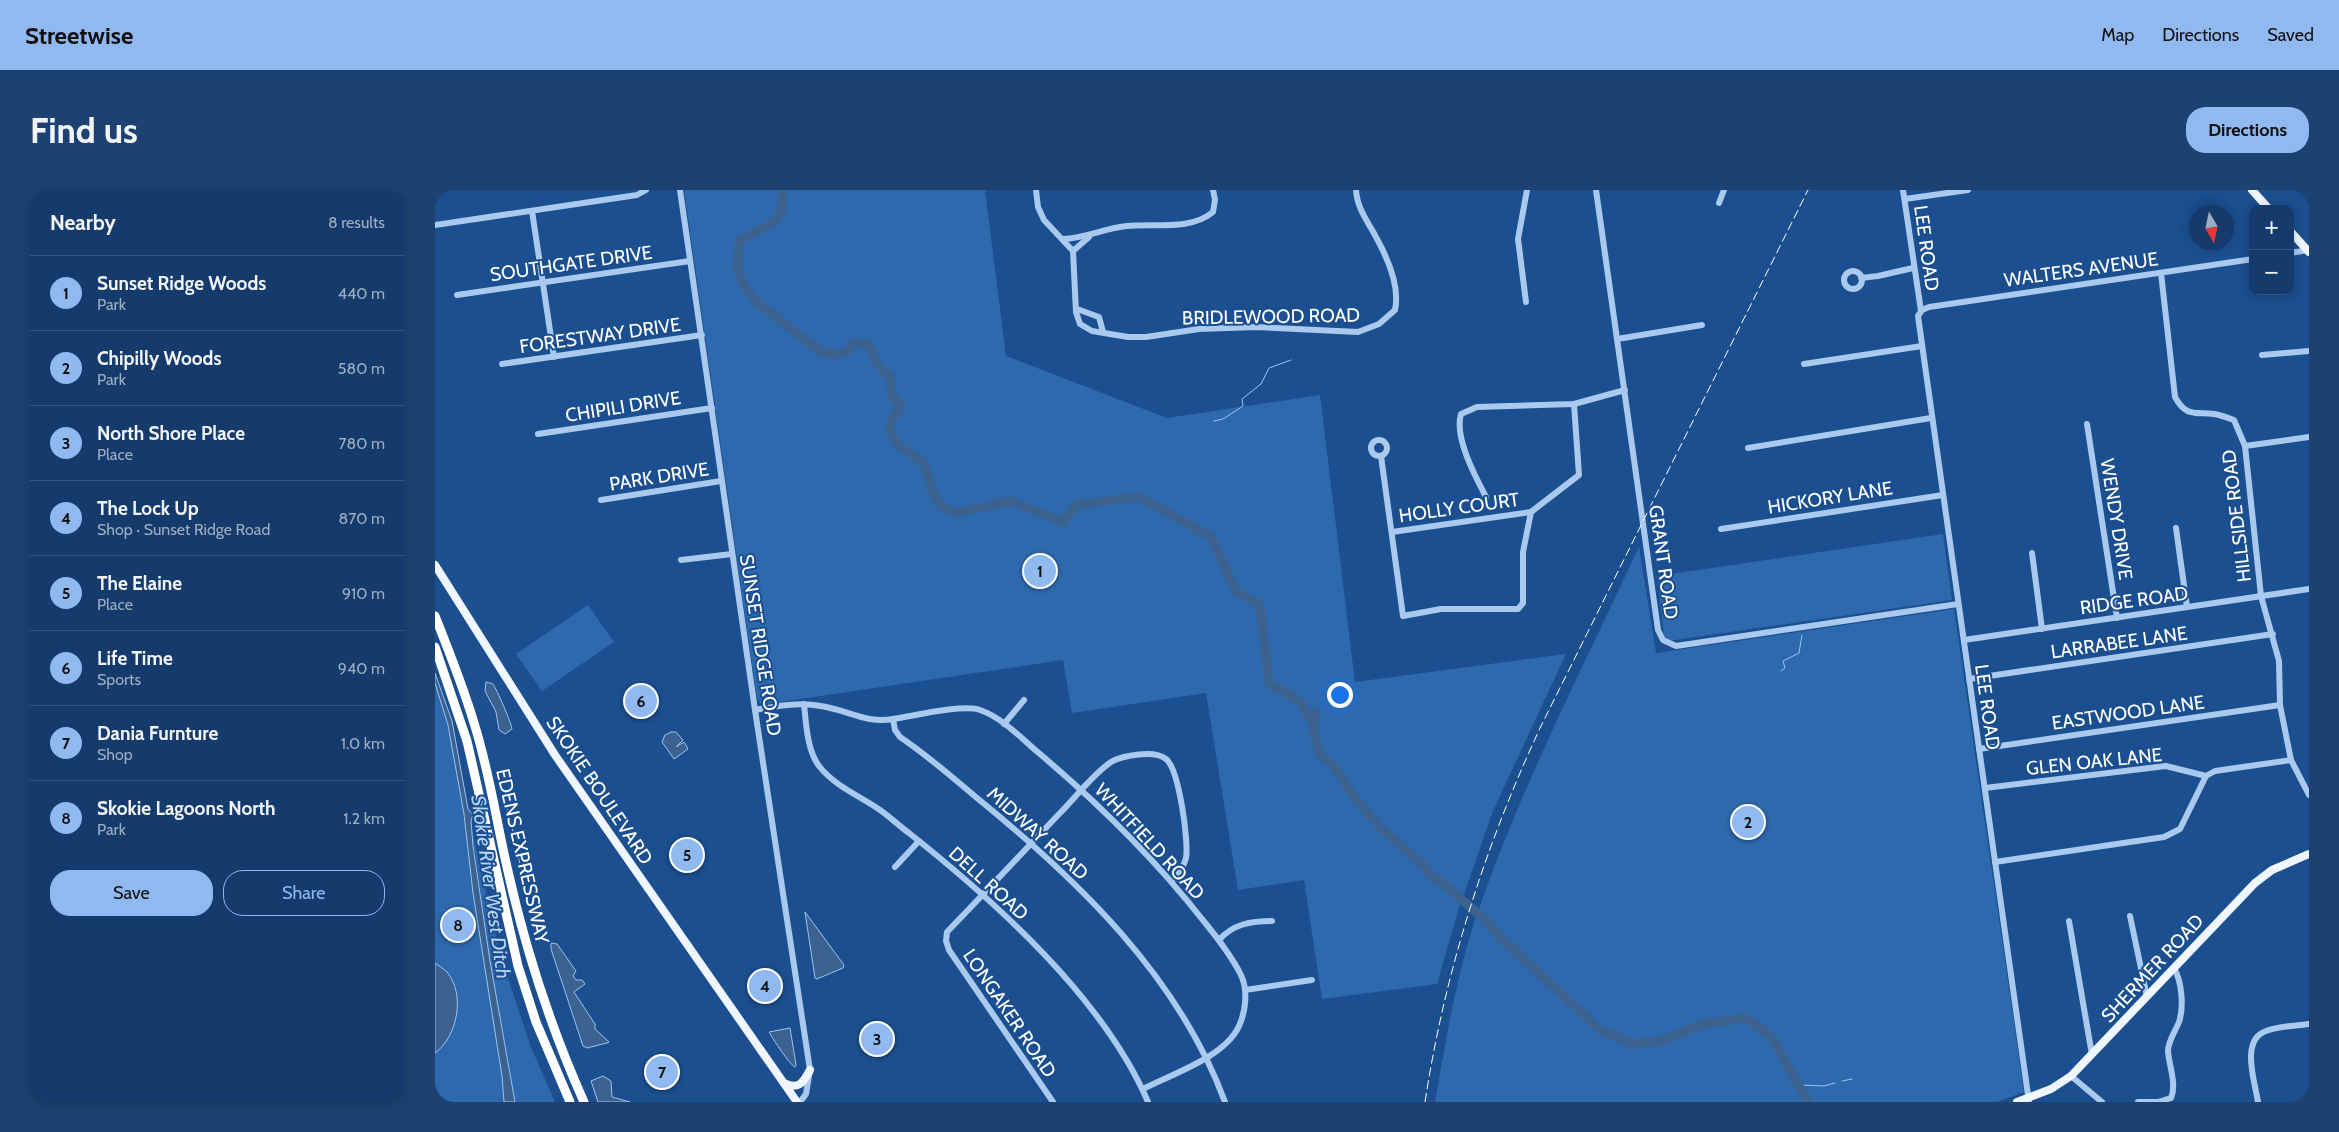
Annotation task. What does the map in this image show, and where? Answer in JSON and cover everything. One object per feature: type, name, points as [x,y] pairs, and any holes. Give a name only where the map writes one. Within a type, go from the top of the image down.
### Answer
[{"type":"highway","name":"EDENS EXPRESSWAY","points":[[435,616],[475,724],[488,773],[507,868],[550,1021],[584,1102]]},
{"type":"highway","name":"EDENS EXPRESSWAY","points":[[435,647],[467,741],[518,966],[537,1022],[570,1102]]},
{"type":"main road","points":[[2252,190],[2265,205]]},
{"type":"main road","points":[[2294,236],[2308,251]]},
{"type":"main road","name":"SKOKIE BOULEVARD","points":[[435,565],[555,755],[799,1102]]},
{"type":"main road","name":"SHERMER ROAD","points":[[2017,1102],[2028,1100],[2051,1089],[2071,1076],[2263,875],[2309,854]]},
{"type":"main road","points":[[784,1083],[794,1087],[800,1085],[810,1070]]},
{"type":"street","points":[[435,225],[637,195],[646,190]]},
{"type":"street","name":"SUNSET RIDGE ROAD","points":[[680,190],[721,480],[810,1070],[806,1094],[799,1102]]},
{"type":"street","points":[[1036,190],[1044,220],[1073,251],[1090,236]]},
{"type":"street","points":[[1063,239],[1090,236],[1127,226],[1203,221],[1213,212],[1215,200],[1213,190]]},
{"type":"street","name":"BRIDLEWOOD ROAD","points":[[1073,251],[1077,318],[1085,328],[1113,336],[1146,337],[1199,329],[1255,327],[1358,332],[1379,324],[1395,310],[1395,290],[1378,240],[1360,209],[1356,190]]},
{"type":"street","points":[[1525,302],[1518,239],[1527,190]]},
{"type":"street","name":"GRANT ROAD","points":[[1596,190],[1658,630],[1663,640],[1669,645],[1676,646],[1958,604]]},
{"type":"street","points":[[1719,203],[1724,190]]},
{"type":"street","name":"LEE ROAD","points":[[1903,190],[1920,313],[1931,418],[2028,1100]]},
{"type":"street","points":[[1905,199],[1968,190]]},
{"type":"street","points":[[532,211],[554,357]]},
{"type":"street","points":[[2294,253],[2308,251]]},
{"type":"street","name":"WALTERS AVENUE","points":[[1920,313],[1929,307],[2249,259]]},
{"type":"street","name":"SOUTHGATE DRIVE","points":[[457,295],[690,261]]},
{"type":"street","points":[[1861,278],[1913,268]]},
{"type":"street","name":"HILLSIDE ROAD","points":[[2161,273],[2175,397],[2181,407],[2190,413],[2215,414],[2234,420],[2245,446],[2261,596],[2279,661],[2280,705],[2291,760],[2309,795]]},
{"type":"street","points":[[1077,309],[1099,317],[1103,332]]},
{"type":"street","points":[[1617,339],[1702,325]]},
{"type":"street","name":"FORESTWAY DRIVE","points":[[502,364],[702,335]]},
{"type":"street","points":[[1804,364],[1922,346]]},
{"type":"street","points":[[2262,355],[2309,351]]},
{"type":"street","points":[[1486,496],[1473,474],[1462,439],[1461,414],[1477,407],[1574,404],[1625,390]]},
{"type":"street","points":[[1381,456],[1403,616],[1441,609],[1518,609],[1523,603],[1523,552],[1531,512],[1579,475],[1574,404]]},
{"type":"street","name":"CHIPILI DRIVE","points":[[538,434],[712,408]]},
{"type":"street","points":[[1749,448],[1931,418]]},
{"type":"street","name":"WENDY DRIVE","points":[[2087,424],[2117,618]]},
{"type":"street","points":[[2245,446],[2309,437]]},
{"type":"street","name":"PARK DRIVE","points":[[601,500],[721,480]]},
{"type":"street","name":"HICKORY LANE","points":[[1721,529],[1943,495]]},
{"type":"street","name":"HOLLY COURT","points":[[1392,532],[1531,512]]},
{"type":"street","points":[[2176,528],[2187,607]]},
{"type":"street","points":[[2032,553],[2042,629]]},
{"type":"street","points":[[681,560],[732,554]]},
{"type":"street","name":"RIDGE ROAD","points":[[1964,640],[2309,589]]},
{"type":"street","name":"LARRABEE LANE","points":[[1969,679],[2273,634]]},
{"type":"street","points":[[1004,724],[1024,700]]},
{"type":"street","points":[[755,710],[804,704],[837,710],[867,720],[879,722],[893,719]]},
{"type":"street","name":"DELL ROAD","points":[[804,704],[808,735],[817,764],[838,786],[877,808],[984,895],[1065,977],[1100,1022],[1143,1089],[1148,1102]]},
{"type":"street","name":"EASTWOOD LANE","points":[[1979,749],[2280,705]]},
{"type":"street","name":"WHITFIELD ROAD","points":[[893,719],[961,709],[978,709],[1004,724],[1082,790],[1172,880],[1219,940],[1241,975],[1245,990],[1244,1010],[1233,1038],[1221,1049],[1143,1089]]},
{"type":"street","name":"MIDWAY ROAD","points":[[893,719],[895,730],[899,737],[1032,842],[1102,911],[1141,956],[1168,995],[1206,1057],[1225,1102]]},
{"type":"street","points":[[984,895],[1032,842],[1110,763],[1119,759],[1159,754],[1168,760],[1177,780],[1187,850],[1181,869],[1172,880]]},
{"type":"street","points":[[1995,862],[2164,837],[2180,829],[2206,776],[2215,771],[2291,760]]},
{"type":"street","name":"GLEN OAK LANE","points":[[1985,788],[2166,766],[2206,776]]},
{"type":"street","points":[[895,867],[919,841]]},
{"type":"street","name":"LONGAKER ROAD","points":[[984,895],[947,932],[946,941],[949,950],[1053,1102]]},
{"type":"street","points":[[2130,916],[2147,997]]},
{"type":"street","points":[[1219,940],[1228,929],[1239,925],[1255,921],[1272,921]]},
{"type":"street","points":[[2069,921],[2092,1055]]},
{"type":"street","points":[[2138,1102],[2158,1102],[2171,1098],[2174,1090],[2168,1046],[2179,1021],[2181,1006],[2179,980],[2174,968]]},
{"type":"street","points":[[1245,990],[1312,980]]},
{"type":"street","points":[[2258,1102],[2251,1054],[2252,1042],[2258,1034],[2267,1030],[2309,1024]]},
{"type":"street","points":[[2071,1076],[2102,1102]]},
{"type":"shaded area","points":[[684,190],[985,190],[1006,356],[1167,418],[1320,395],[1355,682],[1566,654],[1493,811],[1458,911],[1437,984],[1322,999],[1304,880],[1238,890],[1206,693],[1072,713],[1063,660],[766,704],[760,703],[757,698]]},
{"type":"shaded area","points":[[1943,534],[1952,600],[1675,640],[1668,640],[1664,635],[1657,576]]},
{"type":"shaded area","points":[[1639,547],[1656,653],[1954,609],[2024,1092],[1997,1102],[1435,1102],[1452,1009],[1463,962],[1493,869],[1532,776]]},
{"type":"shaded area","points":[[588,605],[614,642],[542,691],[516,654]]},
{"type":"shaded area","points":[[435,673],[452,721],[468,809],[473,815],[471,821],[473,846],[490,961],[515,1102],[504,1102],[502,1076],[473,893],[464,814],[448,725],[435,683]]},
{"type":"shaded area","points":[[435,678],[453,745],[508,1102],[435,1102]]},
{"type":"shaded area","points":[[486,682],[493,684],[509,720],[512,729],[505,734],[499,730],[496,712],[485,691]]},
{"type":"shaded area","points":[[676,732],[683,740],[676,747],[684,742],[688,749],[674,759],[662,742],[665,735]]},
{"type":"shaded area","points":[[471,825],[500,954],[531,1047],[555,1102],[515,1102],[514,1099],[490,961]]},
{"type":"shaded area","points":[[805,912],[844,965],[843,968],[817,979],[815,978]]},
{"type":"shaded area","points":[[551,943],[557,944],[576,971],[573,976],[576,980],[582,980],[585,984],[574,992],[595,1024],[595,1029],[609,1042],[587,1048],[583,1046],[551,949]]},
{"type":"shaded area","points":[[435,963],[447,972],[453,981],[457,1004],[456,1015],[449,1037],[435,1053]]},
{"type":"shaded area","points":[[790,1028],[796,1065],[795,1067],[769,1032]]},
{"type":"shaded area","points":[[603,1076],[611,1081],[612,1097],[630,1102],[598,1102],[591,1081]]},
{"type":"waterway","points":[[783,190],[781,213],[772,223],[740,240],[737,266],[743,285],[758,303],[822,353],[840,354],[848,350],[854,343],[868,343],[878,366],[891,377],[891,394],[901,406],[894,416],[891,433],[900,446],[924,463],[933,492],[940,506],[955,513],[1011,501],[1063,522],[1076,505],[1139,497],[1211,537],[1236,591],[1260,605],[1269,684],[1301,702],[1309,718],[1315,712],[1313,731],[1320,754],[1336,769],[1359,803],[1382,829],[1425,867],[1432,877],[1446,886],[1485,920],[1501,938],[1600,1030],[1633,1044],[1660,1041],[1703,1024],[1746,1018],[1771,1036],[1808,1102]]},
{"type":"waterway","points":[[1214,421],[1223,419],[1243,406],[1242,399],[1261,384],[1269,368],[1291,360]]},
{"type":"waterway","points":[[1781,671],[1785,668],[1783,661],[1799,653],[1802,635]]},
{"type":"waterway","points":[[507,810],[522,873]]},
{"type":"waterway","points":[[1842,1081],[1852,1079]]},
{"type":"waterway","points":[[1799,1085],[1824,1086],[1835,1083]]},
{"type":"railway","points":[[1425,1102],[1433,1053],[1469,910],[1502,817],[1521,771],[1541,726],[1808,190]]},
{"type":"place","name":"Sunset Ridge Woods","points":[[1040,571]]},
{"type":"place","name":"Life Time","points":[[641,701]]},
{"type":"place","name":"Chipilly Woods","points":[[1748,822]]},
{"type":"place","name":"The Elaine","points":[[687,855]]},
{"type":"place","name":"Skokie Lagoons North","points":[[458,925]]},
{"type":"place","name":"The Lock Up","points":[[765,986]]},
{"type":"place","name":"North Shore Place","points":[[877,1039]]},
{"type":"place","name":"Dania Furnture","points":[[662,1072]]},
{"type":"water label","name":"Skokie River West Ditch","points":[[491,887]]}]
